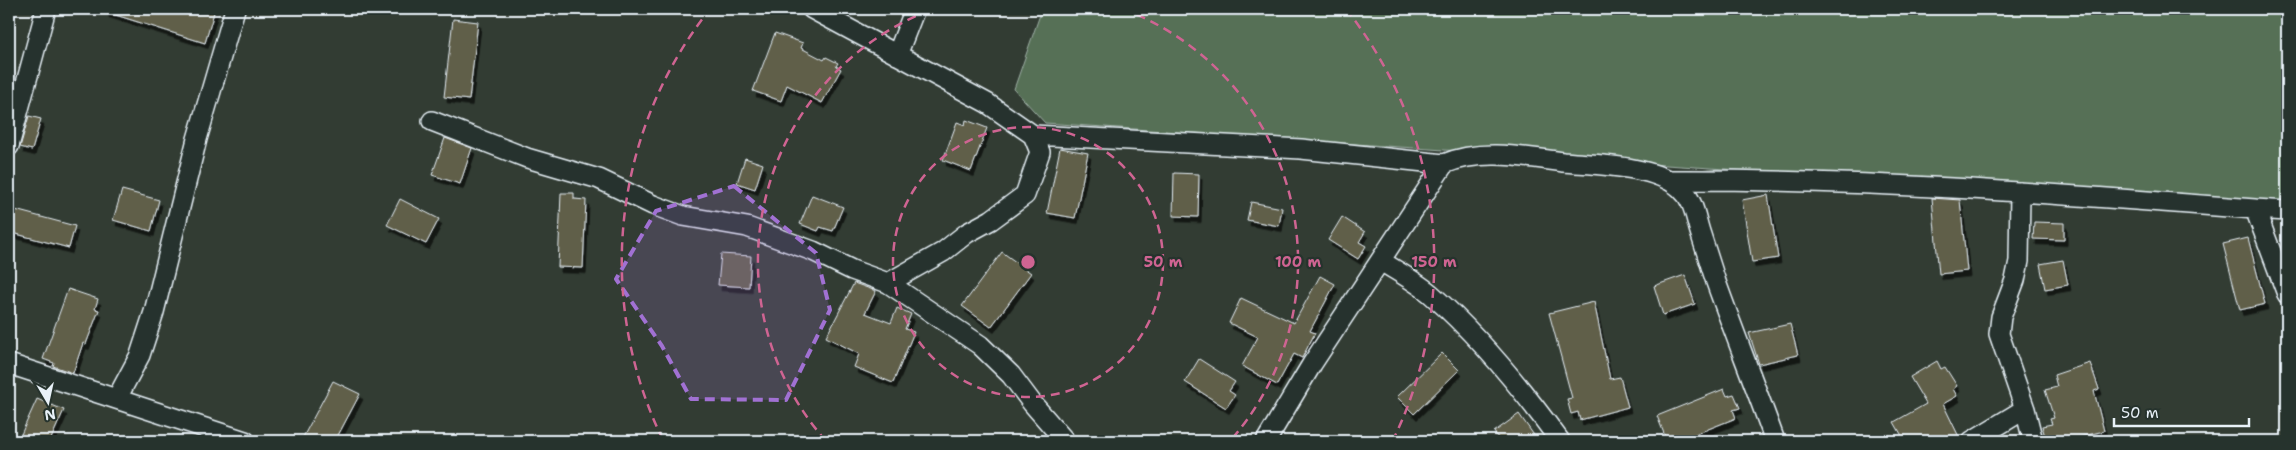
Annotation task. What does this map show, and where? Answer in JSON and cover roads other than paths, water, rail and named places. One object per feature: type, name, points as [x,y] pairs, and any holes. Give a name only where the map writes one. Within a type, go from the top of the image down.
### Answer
[{"type":"street","points":[[9,146],[46,9]]},
{"type":"street","points":[[117,398],[140,355],[154,312],[197,139],[235,9]]},
{"type":"street","points":[[812,9],[986,103],[1033,135],[1301,150],[1444,164],[1470,157],[1506,155],[1640,171],[1668,180],[1679,187],[1688,197],[1695,210],[1717,283],[1775,441]]},
{"type":"street","points":[[897,55],[915,9]]},
{"type":"street","points":[[432,122],[527,158],[598,179],[653,205],[683,216],[747,227],[813,251],[852,270],[888,283],[980,345],[1011,375],[1065,441]]},
{"type":"street","points":[[888,283],[943,252],[967,233],[991,220],[1025,195],[1040,152],[1033,135]]},
{"type":"street","points":[[1266,441],[1312,364],[1444,164]]},
{"type":"street","points":[[1668,180],[1769,180],[2020,192],[2287,211]]},
{"type":"street","points":[[2020,192],[2020,261],[2001,316],[1999,334],[2025,409],[2033,441]]},
{"type":"street","points":[[2255,209],[2287,294]]},
{"type":"street","points":[[1381,260],[1431,295],[1484,347],[1541,414],[1560,441]]},
{"type":"street","points":[[9,364],[245,441]]},
{"type":"street","points":[[1972,441],[2025,409]]}]
